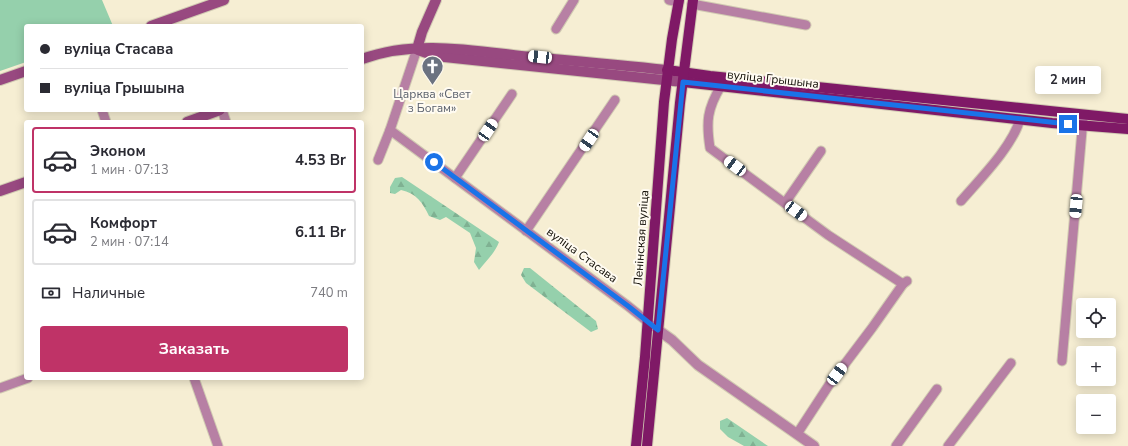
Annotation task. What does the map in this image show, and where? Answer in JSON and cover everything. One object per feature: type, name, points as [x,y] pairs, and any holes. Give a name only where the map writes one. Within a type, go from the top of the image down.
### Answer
[{"type":"main road","points":[[158,24],[224,0]]},
{"type":"main road","points":[[416,49],[436,0]]},
{"type":"main road","name":"Ленінская вуліца","points":[[636,446],[648,322],[664,102],[676,1]]},
{"type":"main road","name":"Ленінская вуліца","points":[[647,446],[683,77],[692,2]]},
{"type":"main road","name":"вуліца Грышына","points":[[364,58],[386,52],[416,49],[435,56],[667,75],[683,77],[721,86],[1020,120],[1128,120]]},
{"type":"main road","points":[[0,80],[24,72]]},
{"type":"main road","name":"вуліца Грышына","points":[[683,77],[719,77],[1083,120],[1128,129]]},
{"type":"main road","points":[[193,120],[215,112]]},
{"type":"main road","points":[[0,192],[24,183]]},
{"type":"street","points":[[556,29],[574,0]]},
{"type":"street","points":[[692,2],[806,25]]},
{"type":"street","points":[[378,160],[390,130],[416,49]]},
{"type":"street","points":[[721,86],[710,107],[707,127],[710,148],[828,235],[905,282],[829,385],[797,434]]},
{"type":"street","points":[[455,178],[512,94]]},
{"type":"street","points":[[526,231],[615,100]]},
{"type":"street","points":[[961,201],[1010,142],[1020,120]]},
{"type":"street","points":[[1062,361],[1083,120]]},
{"type":"street","name":"вуліца Стасава","points":[[390,130],[628,306],[672,340],[698,365],[814,446]]},
{"type":"street","points":[[785,203],[821,151]]},
{"type":"street","points":[[948,446],[1011,363]]},
{"type":"street","points":[[0,388],[24,379]]},
{"type":"street","points":[[195,380],[218,446]]},
{"type":"street","points":[[896,446],[938,389]]},
{"type":"green space","points":[[0,0],[102,0],[112,24],[24,24],[24,63],[0,71]]},
{"type":"green space","points":[[402,177],[499,242],[493,253],[479,270],[474,262],[476,248],[470,233],[446,217],[440,220],[429,216],[418,199],[406,191],[401,190],[395,194],[390,193],[390,187],[395,178]]},
{"type":"green space","points":[[524,268],[530,268],[596,321],[598,329],[591,332],[526,283],[521,275]]},
{"type":"green space","points":[[727,418],[768,446],[744,446],[728,437],[720,429],[720,421]]},
{"type":"place","name":"Царква «Свет з Богам»","points":[[432,86]]},
{"type":"route","points":[[434,162],[658,330],[683,82],[1020,120],[1068,124]]}]
